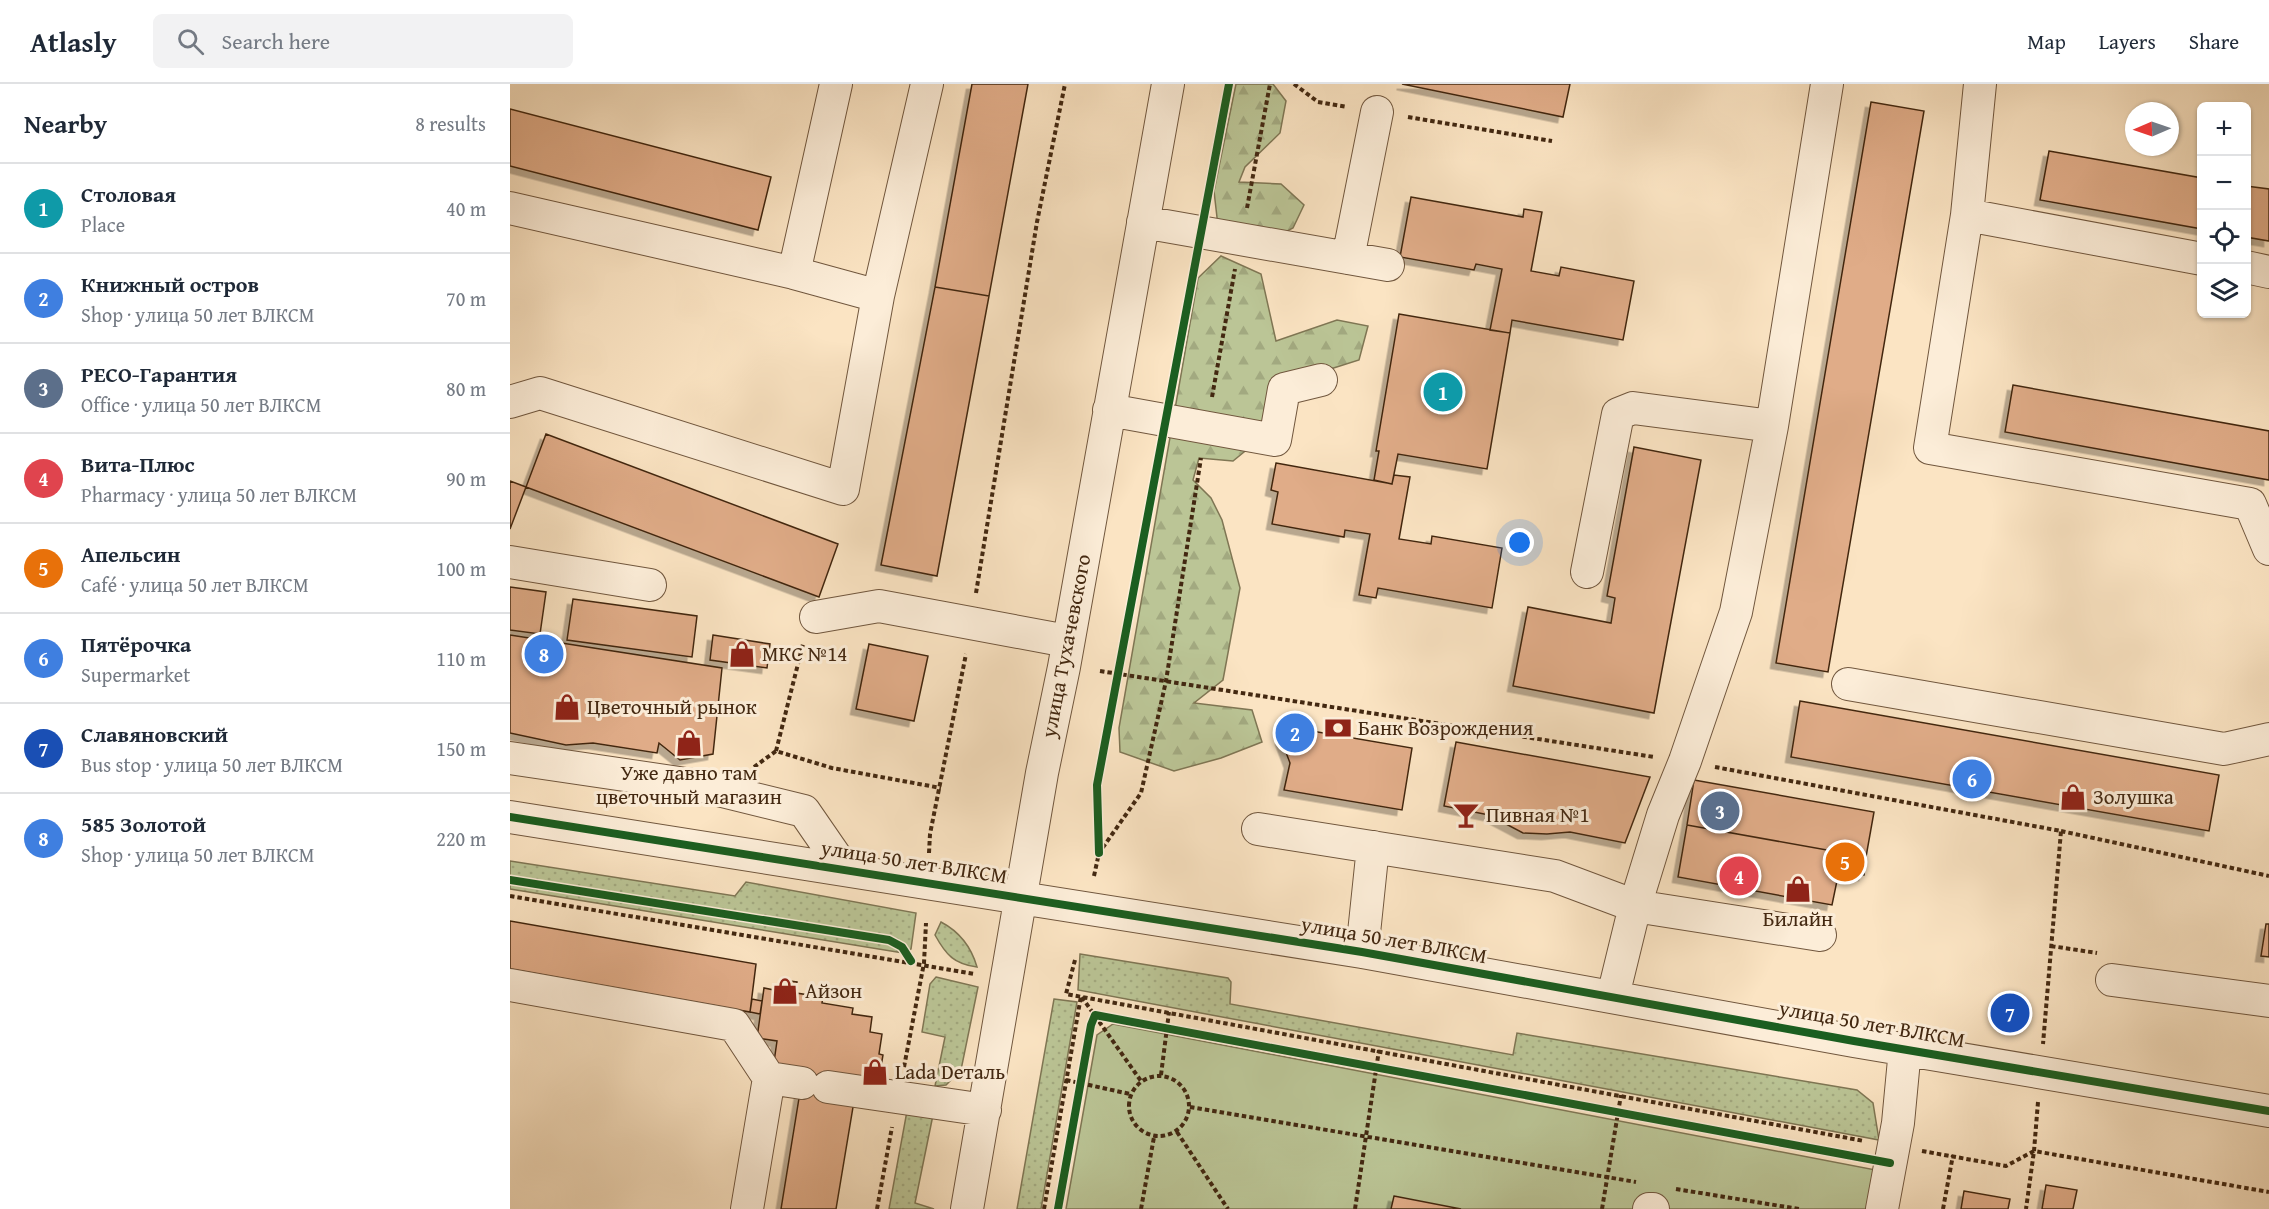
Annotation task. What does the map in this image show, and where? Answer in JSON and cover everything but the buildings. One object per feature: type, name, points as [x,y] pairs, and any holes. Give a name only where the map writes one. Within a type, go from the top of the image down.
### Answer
[{"type":"street","points":[[794,273],[836,84]]},
{"type":"street","points":[[510,402],[540,393],[843,489],[878,296],[927,84]]},
{"type":"street","name":"улица Тухачевского","points":[[967,1209],[1020,897],[1168,84]]},
{"type":"street","points":[[1613,996],[1635,906],[1663,815],[1685,762],[1736,612],[1772,426],[1827,84]]},
{"type":"street","points":[[1980,84],[1967,215],[1930,448],[2250,504],[2269,549]]},
{"type":"street","points":[[1348,258],[1377,112]]},
{"type":"street","points":[[510,208],[794,273],[878,296]]},
{"type":"street","points":[[1967,215],[2197,258]]},
{"type":"street","points":[[1143,222],[1388,265]]},
{"type":"street","points":[[2251,268],[2269,272]]},
{"type":"street","points":[[1109,410],[1275,440],[1284,389],[1321,380]]},
{"type":"street","points":[[1587,572],[1618,414],[1633,408],[1772,426]]},
{"type":"street","points":[[510,562],[650,585]]},
{"type":"street","points":[[810,628],[879,606],[971,621],[1067,641]]},
{"type":"street","points":[[1848,684],[2224,749],[2269,739]]},
{"type":"street","points":[[510,758],[706,787],[804,811],[843,869]]},
{"type":"street","name":"улица 50 лет ВЛКСМ","points":[[510,817],[1362,952],[2269,1111]]},
{"type":"street","points":[[1258,829],[1554,876],[1635,906],[1820,935]]},
{"type":"street","points":[[1362,952],[1373,847]]},
{"type":"street","points":[[2112,980],[2269,1001]]},
{"type":"street","points":[[510,985],[734,1025],[769,1078],[747,1209]]},
{"type":"street","points":[[1882,1209],[1894,1147],[1905,1049]]},
{"type":"street","points":[[769,1078],[985,1110]]},
{"type":"path","points":[[929,854],[930,834],[971,621],[1037,222],[1065,84]]},
{"type":"path","points":[[1099,853],[1140,793],[1166,681],[1206,428],[1270,84]]},
{"type":"path","points":[[1294,84],[1318,102],[1552,141]]},
{"type":"path","points":[[776,752],[810,628]]},
{"type":"path","points":[[1116,685],[1120,662]]},
{"type":"path","points":[[1100,671],[1685,762],[2061,831],[2269,876]]},
{"type":"path","points":[[2026,1209],[2034,1150],[2061,831]]},
{"type":"path","points":[[1094,876],[1099,842]]},
{"type":"path","points":[[510,896],[909,958],[975,974]]},
{"type":"path","points":[[1074,960],[1066,994],[2006,1166],[2034,1150],[2269,1192]]},
{"type":"path","points":[[1081,996],[1141,1081]]},
{"type":"path","points":[[1044,1209],[1081,996]]},
{"type":"path","points":[[1161,1075],[1169,1012]]},
{"type":"path","points":[[1095,1015],[1106,1017]]},
{"type":"path","points":[[1091,1025],[1095,1015]]},
{"type":"path","points":[[1157,1027],[1177,1030]]},
{"type":"path","points":[[1355,1209],[1379,1050]]},
{"type":"path","points":[[1365,1065],[1388,1070]]},
{"type":"path","points":[[1079,1094],[1083,1071]]},
{"type":"path","points":[[1161,1075],[1176,1080],[1187,1092],[1190,1107],[1186,1121],[1177,1132],[1155,1137],[1142,1131],[1132,1121],[1128,1108],[1130,1094],[1141,1081],[1161,1075]]},
{"type":"path","points":[[1066,1080],[1130,1094]]},
{"type":"path","points":[[1602,1209],[1621,1095]]},
{"type":"path","points":[[1190,1107],[1608,1177],[1652,1197],[1799,1209]]},
{"type":"path","points":[[1606,1110],[1629,1114]]},
{"type":"path","points":[[1177,1132],[1228,1209]]},
{"type":"path","points":[[1142,1209],[1155,1137]]},
{"type":"path","points":[[1943,1209],[1953,1155]]},
{"type":"green space","points":[[1236,84],[1273,84],[1286,101],[1280,133],[1245,167],[1239,182],[1281,184],[1304,205],[1293,228],[1268,241],[1218,226],[1214,191]]},
{"type":"green space","points":[[1221,256],[1261,274],[1276,341],[1337,320],[1368,326],[1359,360],[1321,372],[1266,434],[1233,461],[1199,458],[1193,480],[1211,498],[1222,520],[1240,588],[1223,680],[1194,703],[1252,710],[1262,742],[1221,758],[1174,771],[1120,752],[1119,728],[1198,278]]},
{"type":"green space","points":[[510,861],[735,896],[746,882],[916,913],[911,949],[903,953],[510,889]]},
{"type":"green space","points":[[941,922],[964,940],[977,967],[962,964],[943,948],[935,935]]},
{"type":"green space","points":[[1080,954],[1228,978],[1231,982],[1230,1004],[1513,1055],[1517,1033],[1857,1090],[1873,1103],[1879,1140],[1078,990]]},
{"type":"green space","points":[[936,977],[978,987],[961,1070],[946,1085],[935,1086],[945,1037],[922,1032],[930,984]]},
{"type":"green space","points":[[1054,999],[1077,1002],[1041,1209],[1017,1209]]},
{"type":"green space","points":[[1113,1024],[1881,1171],[1874,1209],[1066,1209],[1097,1035]]},
{"type":"green space","points":[[907,1111],[933,1115],[915,1203],[934,1209],[889,1209]]},
{"type":"cycle path","points":[[1099,853],[1097,785],[1229,84]]},
{"type":"cycle path","points":[[510,817],[1362,952],[1854,1041],[2269,1111]]},
{"type":"cycle path","points":[[510,880],[889,940],[902,947],[911,961]]},
{"type":"cycle path","points":[[1058,1209],[1091,1025],[1095,1015],[1890,1163]]},
{"type":"place","name":"Столовая","points":[[1443,392]]},
{"type":"place","name":"585 Золотой","points":[[544,654]]},
{"type":"place","name":"МКС №14","points":[[742,654]]},
{"type":"place","name":"Цветочный рынок","points":[[567,707]]},
{"type":"place","name":"Банк Возрождения","points":[[1338,728]]},
{"type":"place","name":"Книжный остров","points":[[1295,733]]},
{"type":"place","name":"Уже давно там цветочный магазин","points":[[689,743]]},
{"type":"place","name":"Пятёрочка","points":[[1972,779]]},
{"type":"place","name":"Золушка","points":[[2073,797]]},
{"type":"place","name":"РЕСО-Гарантия","points":[[1720,811]]},
{"type":"place","name":"Пивная №1","points":[[1466,815]]},
{"type":"place","name":"Апельсин","points":[[1845,862]]},
{"type":"place","name":"Вита-Плюс","points":[[1739,876]]},
{"type":"place","name":"Билайн","points":[[1798,889]]},
{"type":"place","name":"Айзон","points":[[785,991]]},
{"type":"place","name":"Славяновский","points":[[2010,1013]]},
{"type":"place","name":"Lada Dеталь","points":[[875,1072]]}]
